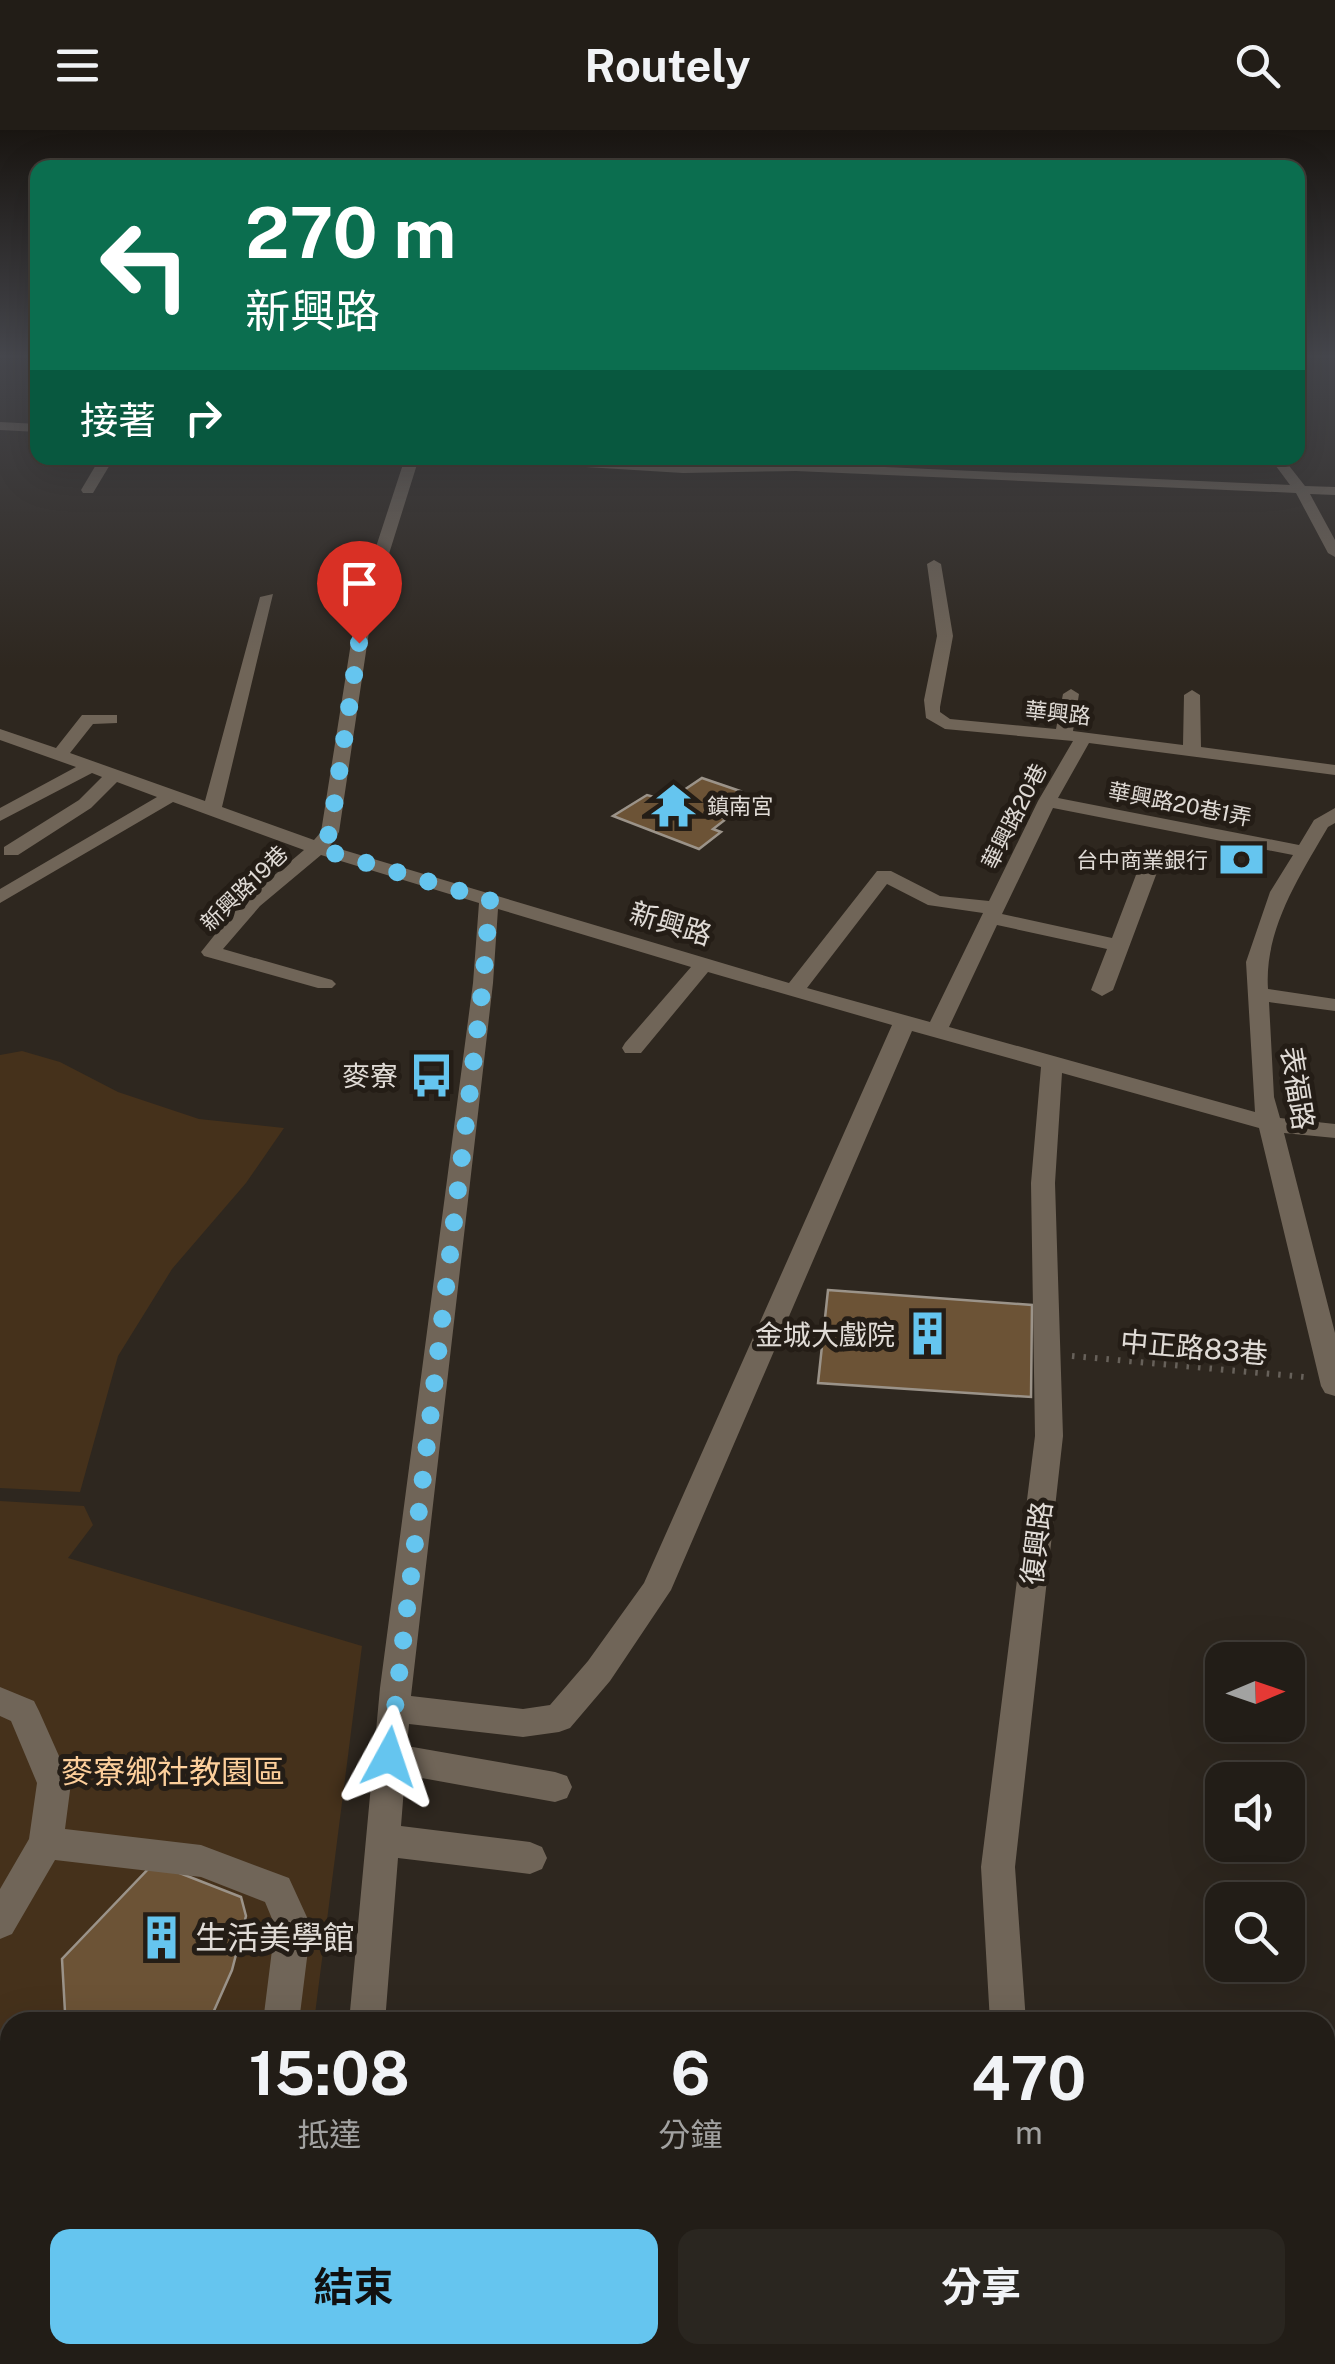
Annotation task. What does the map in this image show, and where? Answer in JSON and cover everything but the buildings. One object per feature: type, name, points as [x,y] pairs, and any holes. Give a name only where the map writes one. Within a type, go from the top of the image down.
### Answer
[{"type":"street","points":[[88,490],[103,465]]},
{"type":"street","name":"新興路19巷","points":[[325,984],[211,952],[220,936],[285,873],[320,849],[330,832],[365,605],[410,465]]},
{"type":"street","points":[[624,465],[683,469],[748,465]]},
{"type":"street","points":[[850,465],[1335,490]]},
{"type":"street","points":[[1282,465],[1327,523],[1335,554]]},
{"type":"street","name":"華興路","points":[[934,564],[946,622],[943,662],[930,704],[932,714],[945,724],[1074,736],[1335,770]]},
{"type":"street","points":[[212,809],[268,597]]},
{"type":"street","points":[[1071,694],[1074,736]]},
{"type":"street","points":[[1192,695],[1192,752]]},
{"type":"street","points":[[60,754],[88,719],[111,719]]},
{"type":"street","name":"新興路","points":[[0,734],[320,849],[794,991],[938,1028],[1271,1124],[1335,1131]]},
{"type":"street","name":"華興路20巷","points":[[938,1028],[1074,736]]},
{"type":"street","points":[[0,815],[92,766]]},
{"type":"street","points":[[11,851],[85,804],[114,774]]},
{"type":"street","points":[[0,897],[171,796]]},
{"type":"street","name":"華興路20巷1弄","points":[[1047,801],[1304,852]]},
{"type":"street","name":"表福路","points":[[1334,1383],[1263,1097],[1256,962],[1280,892],[1321,824],[1335,814]]},
{"type":"street","points":[[1102,990],[1150,867]]},
{"type":"street","points":[[794,991],[884,875],[934,901],[1121,946]]},
{"type":"street","points":[[367,2012],[394,1708],[481,1002],[490,900]]},
{"type":"street","points":[[632,1048],[704,964]]},
{"type":"street","points":[[1258,994],[1335,1005]]},
{"type":"street","points":[[394,1708],[523,1723],[559,1718],[599,1671],[656,1590],[905,1022]]},
{"type":"street","name":"復興路","points":[[1007,2012],[998,1867],[1049,1436],[1043,1184],[1052,1062]]},
{"type":"street","points":[[0,1701],[23,1711],[54,1782],[46,1842],[0,1922]]},
{"type":"street","points":[[389,1757],[555,1787]]},
{"type":"street","points":[[382,1840],[530,1858]]},
{"type":"street","points":[[46,1842],[201,1861],[277,1890],[293,1926],[283,2012]]},
{"type":"path","name":"中正路83巷","points":[[1049,1354],[1334,1383]]},
{"type":"green space","points":[[22,1051],[60,1062],[118,1092],[199,1119],[284,1128],[246,1183],[172,1269],[118,1356],[80,1492],[0,1488],[0,1055]]},
{"type":"green space","name":"麥寮鄉社教園區","points":[[0,1501],[84,1506],[93,1525],[68,1558],[362,1646],[315,2012],[0,2012]]},
{"type":"place","name":"鎮南宮","points":[[674,806]]},
{"type":"place","name":"台中商業銀行","points":[[1241,860]]},
{"type":"place","name":"麥寮","points":[[431,1075]]},
{"type":"place","name":"金城大戲院","points":[[928,1334]]},
{"type":"place","name":"生活美學館","points":[[162,1937]]},
{"type":"route","points":[[359,643],[330,832],[320,849],[490,900],[389,1757]]}]
